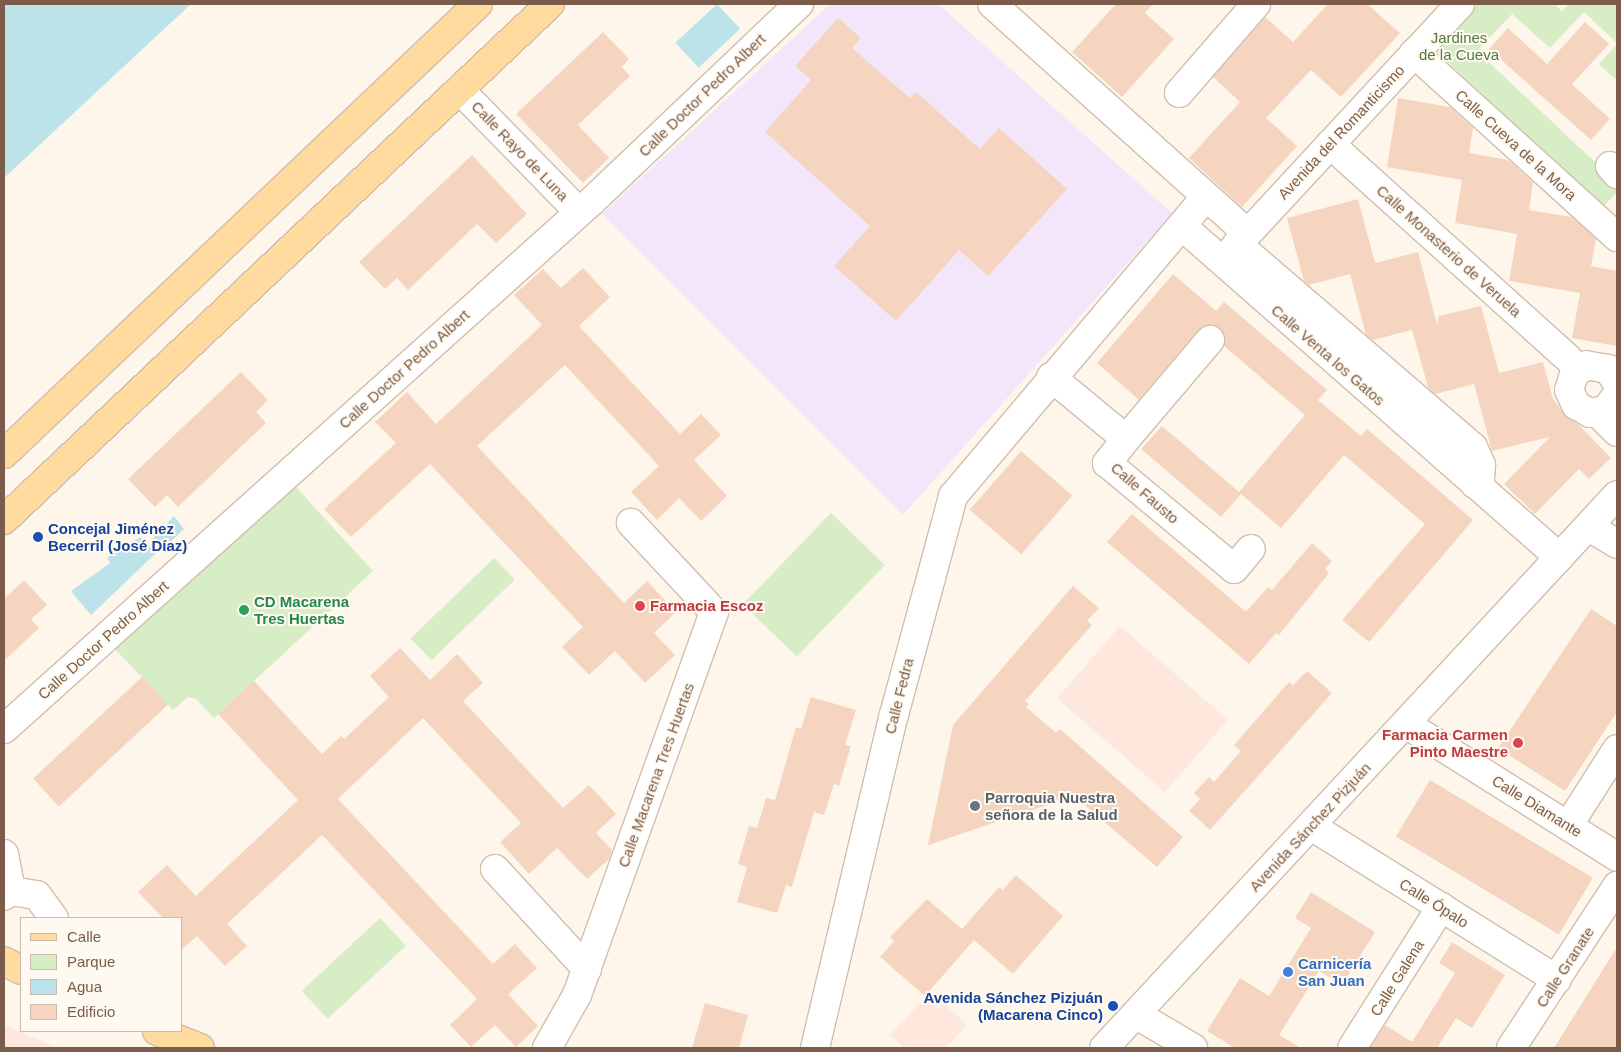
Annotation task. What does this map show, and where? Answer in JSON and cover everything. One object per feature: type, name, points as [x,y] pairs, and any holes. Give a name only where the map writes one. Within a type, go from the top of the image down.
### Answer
[{"type":"main road","points":[[4,454],[478,4]]},
{"type":"main road","points":[[4,520],[550,4]]},
{"type":"main road","points":[[4,961],[20,971]]},
{"type":"main road","points":[[4,967],[20,972]]},
{"type":"main road","points":[[160,1032],[200,1048]]},
{"type":"street","name":"Calle Doctor Pedro Albert","points":[[4,729],[579,212],[798,4]]},
{"type":"street","points":[[1179,93],[1256,4]]},
{"type":"street","name":"Avenida del Romanticismo","points":[[1236,246],[1460,4]]},
{"type":"street","name":"Calle Venta los Gatos","points":[[1005,8],[1206,197],[1236,246],[1475,484],[1559,557]]},
{"type":"street","name":"Calle Cueva de la Mora","points":[[1414,53],[1617,237]]},
{"type":"street","name":"Calle Rayo de Luna","points":[[460,90],[579,212]]},
{"type":"street","name":"Calle Monasterio de Veruela","points":[[1330,144],[1568,358]]},
{"type":"street","points":[[1051,377],[1206,197]]},
{"type":"street","name":"Calle Venta los Gatos","points":[[1182,226],[1236,246]]},
{"type":"street","points":[[1126,439],[1210,340]]},
{"type":"street","points":[[1617,383],[1613,374],[1601,365],[1586,365],[1574,374],[1569,390],[1571,398],[1582,410],[1608,403],[1617,432]]},
{"type":"street","name":"Calle Fausto","points":[[1051,377],[1126,439],[1107,463],[1234,569],[1251,549]]},
{"type":"street","name":"Calle Fedra","points":[[816,1048],[894,716],[953,496],[1051,377]]},
{"type":"street","name":"Avenida Sánchez Pizjuán","points":[[1104,1048],[1137,1015],[1617,495]]},
{"type":"street","name":"Calle Macarena Tres Huertas","points":[[547,1048],[577,995],[587,969],[714,612],[631,523]]},
{"type":"street","points":[[1589,527],[1617,544]]},
{"type":"street","name":"Calle Diamante","points":[[1406,724],[1617,857]]},
{"type":"street","points":[[1568,826],[1617,749]]},
{"type":"street","name":"Calle Ópalo","points":[[1311,826],[1558,980]]},
{"type":"street","points":[[4,854],[8,894],[38,895],[53,917]]},
{"type":"street","points":[[495,870],[587,969]]},
{"type":"street","name":"Calle Granate","points":[[1511,1048],[1558,980],[1617,886]]},
{"type":"street","name":"Calle Galena","points":[[1352,1048],[1441,907]]},
{"type":"street","points":[[1137,1015],[1193,1048]]},
{"type":"shaded area","points":[[830,4],[938,4],[1172,213],[903,515],[602,214]]},
{"type":"shaded area","points":[[1120,626],[1228,720],[1165,792],[1057,698]]},
{"type":"shaded area","points":[[935,995],[967,1025],[946,1048],[905,1048],[890,1035],[923,1000],[927,1003]]},
{"type":"shaded area","points":[[4,1025],[58,1048],[4,1048]]},
{"type":"green space","name":"Jardines de la Cueva","points":[[1473,4],[1554,4],[1562,11],[1569,4],[1617,4],[1617,43],[1584,12],[1550,48],[1512,14],[1477,51],[1617,183],[1617,192],[1603,207],[1432,47]]},
{"type":"green space","points":[[1617,44],[1617,81],[1599,64]]},
{"type":"green space","name":"CD Macarena Tres Huertas","points":[[293,484],[373,571],[214,718],[196,699],[188,697],[173,710],[115,649]]},
{"type":"green space","points":[[831,513],[885,565],[797,656],[743,604]]},
{"type":"green space","points":[[494,558],[515,580],[431,660],[411,639]]},
{"type":"green space","points":[[380,918],[406,946],[328,1019],[302,991]]},
{"type":"water","points":[[4,4],[191,4],[4,178]]},
{"type":"water","points":[[717,4],[740,29],[699,68],[675,43]]},
{"type":"water","points":[[174,516],[184,529],[161,551],[152,539]]},
{"type":"water","points":[[140,537],[156,553],[91,615],[71,591],[110,563],[107,558]]},
{"type":"building","points":[[1116,4],[1153,4],[1145,13],[1174,39],[1122,97],[1072,52]]},
{"type":"building","points":[[1328,4],[1367,4],[1400,33],[1341,97],[1311,70],[1266,118],[1297,146],[1242,207],[1189,158],[1240,102],[1213,77],[1265,17],[1293,42]]},
{"type":"building","points":[[838,18],[861,38],[852,48],[910,98],[916,92],[980,149],[999,128],[1067,189],[988,276],[959,250],[896,321],[834,266],[870,226],[765,132],[811,80],[795,66]]},
{"type":"building","points":[[1585,22],[1609,44],[1572,84],[1610,119],[1591,140],[1489,49],[1508,28],[1547,64]]},
{"type":"building","points":[[603,32],[629,59],[622,67],[630,76],[578,125],[609,158],[583,183],[516,114]]},
{"type":"building","points":[[1398,98],[1450,107],[1473,128],[1469,153],[1508,160],[1533,182],[1529,210],[1572,217],[1596,239],[1591,266],[1617,271],[1617,346],[1572,338],[1580,293],[1509,281],[1517,234],[1455,223],[1462,180],[1387,167]]},
{"type":"building","points":[[472,155],[527,214],[496,243],[477,224],[408,290],[397,278],[385,289],[359,262]]},
{"type":"building","points":[[1358,199],[1375,263],[1418,252],[1437,324],[1439,316],[1481,306],[1499,373],[1543,362],[1553,399],[1568,418],[1579,425],[1611,458],[1589,479],[1579,469],[1535,514],[1504,484],[1550,437],[1492,451],[1474,384],[1435,394],[1428,387],[1412,330],[1373,340],[1366,335],[1350,274],[1309,285],[1304,281],[1287,218]]},
{"type":"building","points":[[583,268],[610,297],[579,326],[680,434],[701,414],[721,435],[694,460],[727,496],[701,521],[679,498],[657,520],[631,492],[659,466],[565,365],[477,446],[624,603],[647,581],[676,612],[654,633],[675,655],[645,683],[615,651],[589,675],[562,647],[583,627],[430,464],[351,537],[324,509],[396,443],[375,422],[407,392],[436,424],[542,325],[514,295],[543,269],[561,288]]},
{"type":"building","points":[[1173,274],[1216,311],[1224,302],[1327,390],[1318,400],[1361,436],[1367,429],[1473,520],[1369,642],[1342,620],[1425,524],[1344,455],[1281,528],[1241,494],[1221,517],[1141,449],[1162,426],[1239,492],[1305,415],[1224,346],[1224,334],[1213,325],[1198,330],[1139,400],[1097,363]]},
{"type":"building","points":[[241,372],[268,400],[256,412],[266,423],[178,507],[167,495],[155,507],[128,479]]},
{"type":"building","points":[[1021,451],[1072,496],[1021,554],[970,510]]},
{"type":"building","points":[[1132,514],[1246,612],[1268,587],[1272,590],[1312,543],[1332,561],[1325,569],[1329,573],[1279,635],[1276,633],[1249,664],[1107,542]]},
{"type":"building","points":[[24,580],[47,605],[31,619],[39,628],[4,661],[4,599]]},
{"type":"building","points":[[1073,586],[1099,608],[1087,621],[1092,625],[1025,701],[1029,704],[1026,707],[1056,733],[1060,729],[1183,837],[1157,867],[1074,796],[928,845],[953,725]]},
{"type":"building","points":[[1591,609],[1617,626],[1617,712],[1565,791],[1498,748]]},
{"type":"building","points":[[400,648],[430,680],[457,654],[483,683],[463,701],[563,808],[589,785],[616,814],[596,833],[612,850],[610,858],[587,879],[557,848],[529,874],[500,842],[521,823],[423,718],[338,799],[493,964],[515,944],[537,968],[508,994],[538,1026],[516,1047],[495,1025],[471,1047],[450,1025],[477,999],[322,835],[227,924],[247,946],[225,966],[197,936],[182,949],[182,917],[162,917],[138,892],[167,865],[196,896],[298,800],[218,714],[254,681],[322,754],[341,736],[344,739],[389,697],[370,676]]},
{"type":"building","points":[[1307,671],[1332,693],[1210,830],[1189,811],[1200,799],[1194,793],[1209,777],[1214,782],[1241,751],[1234,745],[1289,682],[1293,685]]},
{"type":"building","points":[[142,677],[168,705],[59,806],[33,779]]},
{"type":"building","points":[[811,697],[856,710],[845,745],[851,746],[839,786],[834,784],[824,815],[814,812],[792,887],[786,885],[777,913],[737,902],[747,867],[738,864],[749,826],[757,828],[766,798],[775,800],[796,727],[801,729]]},
{"type":"building","points":[[1430,780],[1593,878],[1559,934],[1396,837]]},
{"type":"building","points":[[1016,875],[1063,916],[1013,974],[974,940],[925,996],[880,957],[894,941],[890,937],[927,899],[962,929],[999,887],[1003,890]]},
{"type":"building","points":[[1311,892],[1375,932],[1342,985],[1319,971],[1279,1035],[1301,1048],[1235,1048],[1207,1031],[1240,978],[1269,996],[1311,928],[1295,918]]},
{"type":"building","points":[[1452,942],[1505,975],[1472,1028],[1456,1018],[1437,1048],[1370,1048],[1385,1025],[1412,1042],[1455,973],[1439,963]]},
{"type":"building","points":[[1617,947],[1617,1048],[1554,1048]]},
{"type":"building","points":[[705,1003],[748,1015],[739,1048],[692,1048]]},
{"type":"place","name":"Concejal Jiménez Becerril (José Díaz)","points":[[38,537]]},
{"type":"place","name":"Farmacia Escoz","points":[[640,606]]},
{"type":"place","name":"CD Macarena Tres Huertas","points":[[244,610]]},
{"type":"place","name":"Farmacia Carmen Pinto Maestre","points":[[1518,743]]},
{"type":"place","name":"Parroquia Nuestra señora de la Salud","points":[[975,806]]},
{"type":"place","name":"Carnicería San Juan","points":[[1288,972]]},
{"type":"place","name":"Avenida Sánchez Pizjuán (Macarena Cinco)","points":[[1113,1006]]}]
